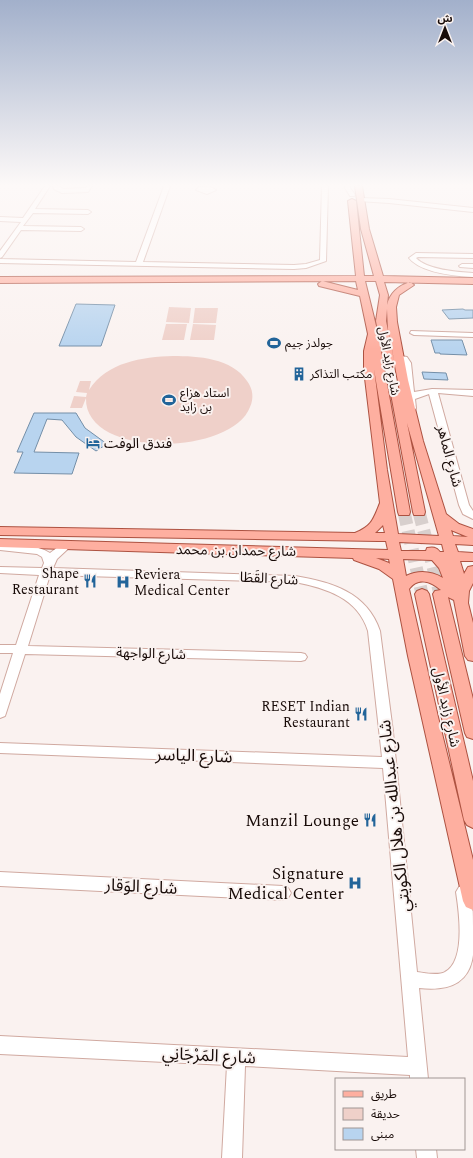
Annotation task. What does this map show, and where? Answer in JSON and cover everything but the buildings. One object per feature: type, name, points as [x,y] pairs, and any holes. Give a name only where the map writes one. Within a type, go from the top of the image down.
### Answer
[{"type":"main road","name":"شارع زايد الأول","points":[[356,240],[358,266],[369,283],[384,295],[386,320],[419,512]]},
{"type":"main road","name":"شارع زايد الأول","points":[[368,240],[377,268],[369,283],[373,334],[404,512]]},
{"type":"main road","points":[[357,249],[364,258],[369,283],[386,320],[398,357],[404,391],[450,548],[473,656]]},
{"type":"main road","points":[[341,278],[352,273],[358,266]]},
{"type":"main road","points":[[377,268],[388,274],[414,282],[473,286]]},
{"type":"main road","points":[[0,280],[341,278],[369,283]]},
{"type":"main road","points":[[0,288],[473,281]]},
{"type":"main road","points":[[297,284],[473,281]]},
{"type":"main road","points":[[386,320],[395,296],[399,291],[414,282]]},
{"type":"main road","points":[[373,334],[368,348],[376,431],[386,504],[400,583],[473,901]]},
{"type":"main road","points":[[355,537],[375,527],[381,518],[386,504]]},
{"type":"main road","points":[[441,517],[454,527],[473,534]]},
{"type":"main road","name":"شارع حمدان بن محمد","points":[[0,531],[355,537],[394,546],[450,548],[473,557]]},
{"type":"main road","name":"شارع حمدان بن محمد","points":[[0,544],[343,553],[394,546],[412,541],[431,550],[450,548],[473,541]]},
{"type":"main road","points":[[247,550],[292,544],[394,546]]},
{"type":"main road","points":[[450,548],[473,548]]},
{"type":"main road","points":[[431,550],[448,573],[461,597]]},
{"type":"main road","points":[[343,553],[384,566],[400,583]]},
{"type":"main road","points":[[461,597],[473,570]]},
{"type":"main road","points":[[400,583],[405,583],[413,578],[430,578],[445,585],[461,597]]},
{"type":"main road","name":"شارع زايد الأول","points":[[422,594],[473,820]]},
{"type":"main road","name":"شارع زايد الأول","points":[[440,594],[473,733]]},
{"type":"street","points":[[0,256],[11,240]]},
{"type":"street","points":[[139,263],[147,240]]},
{"type":"street","points":[[0,261],[294,267],[306,266],[323,261],[324,240]]},
{"type":"street","points":[[473,256],[424,255],[412,258],[416,262],[446,272],[473,275]]},
{"type":"street","points":[[180,280],[183,264]]},
{"type":"street","points":[[462,266],[473,266]]},
{"type":"street","points":[[414,333],[473,335]]},
{"type":"street","points":[[398,357],[408,363],[412,397],[412,419]]},
{"type":"street","points":[[411,384],[431,392]]},
{"type":"street","points":[[412,397],[419,393],[431,392],[473,393]]},
{"type":"street","name":"شارع الماهر","points":[[431,392],[464,505],[468,512],[473,516]]},
{"type":"street","points":[[0,713],[47,567],[55,554],[66,546]]},
{"type":"street","points":[[0,547],[40,551],[47,556],[47,567]]},
{"type":"street","name":"شارع القَطَا","points":[[0,570],[47,567],[284,578],[324,584],[362,608],[369,616],[373,623],[376,654]]},
{"type":"street","name":"شارع الواجهة","points":[[0,649],[301,657]]},
{"type":"street","name":"شارع عبدالله بن هلال الكويتي","points":[[376,654],[410,980],[418,1073]]},
{"type":"street","name":"شارع الياسر","points":[[0,748],[388,763]]},
{"type":"street","points":[[410,980],[442,981],[451,979],[460,975],[466,969],[470,961],[472,944],[463,884],[464,864]]},
{"type":"street","name":"شارع الوَقار","points":[[0,879],[283,893]]},
{"type":"street","name":"شارع المَرْجَانِي","points":[[0,1045],[236,1056],[418,1073]]},
{"type":"street","points":[[232,1158],[236,1056]]},
{"type":"green space","points":[[169,307],[191,308],[189,323],[166,322]]},
{"type":"green space","points":[[195,308],[218,308],[216,323],[193,323]]},
{"type":"green space","points":[[166,324],[187,324],[184,340],[162,340]]},
{"type":"green space","points":[[193,324],[216,325],[214,340],[190,340]]},
{"type":"green space","name":"استاد هزاع بن زايد","points":[[173,356],[214,360],[233,367],[241,373],[252,390],[252,397],[250,407],[238,423],[216,435],[190,442],[160,444],[132,441],[108,432],[92,418],[86,398],[82,408],[70,408],[74,396],[86,397],[87,393],[76,392],[80,381],[91,381],[89,390],[105,373],[115,367],[138,360]]},
{"type":"tunnel","points":[[404,512],[422,594]]},
{"type":"tunnel","points":[[419,512],[440,594]]},
{"type":"place","name":"جولدز جيم","points":[[274,343]]},
{"type":"place","name":"مكتب التذاكر","points":[[299,374]]},
{"type":"place","name":"استاد هزاع بن زايد","points":[[169,400]]},
{"type":"place","name":"فندق الوفت","points":[[93,443]]},
{"type":"place","name":"Shape Restaurant","points":[[90,581]]},
{"type":"place","name":"Reviera Medical Center","points":[[123,582]]},
{"type":"place","name":"RESET Indian Restaurant","points":[[361,714]]},
{"type":"place","name":"Manzil Lounge","points":[[370,820]]},
{"type":"place","name":"Signature Medical Center","points":[[355,883]]}]
